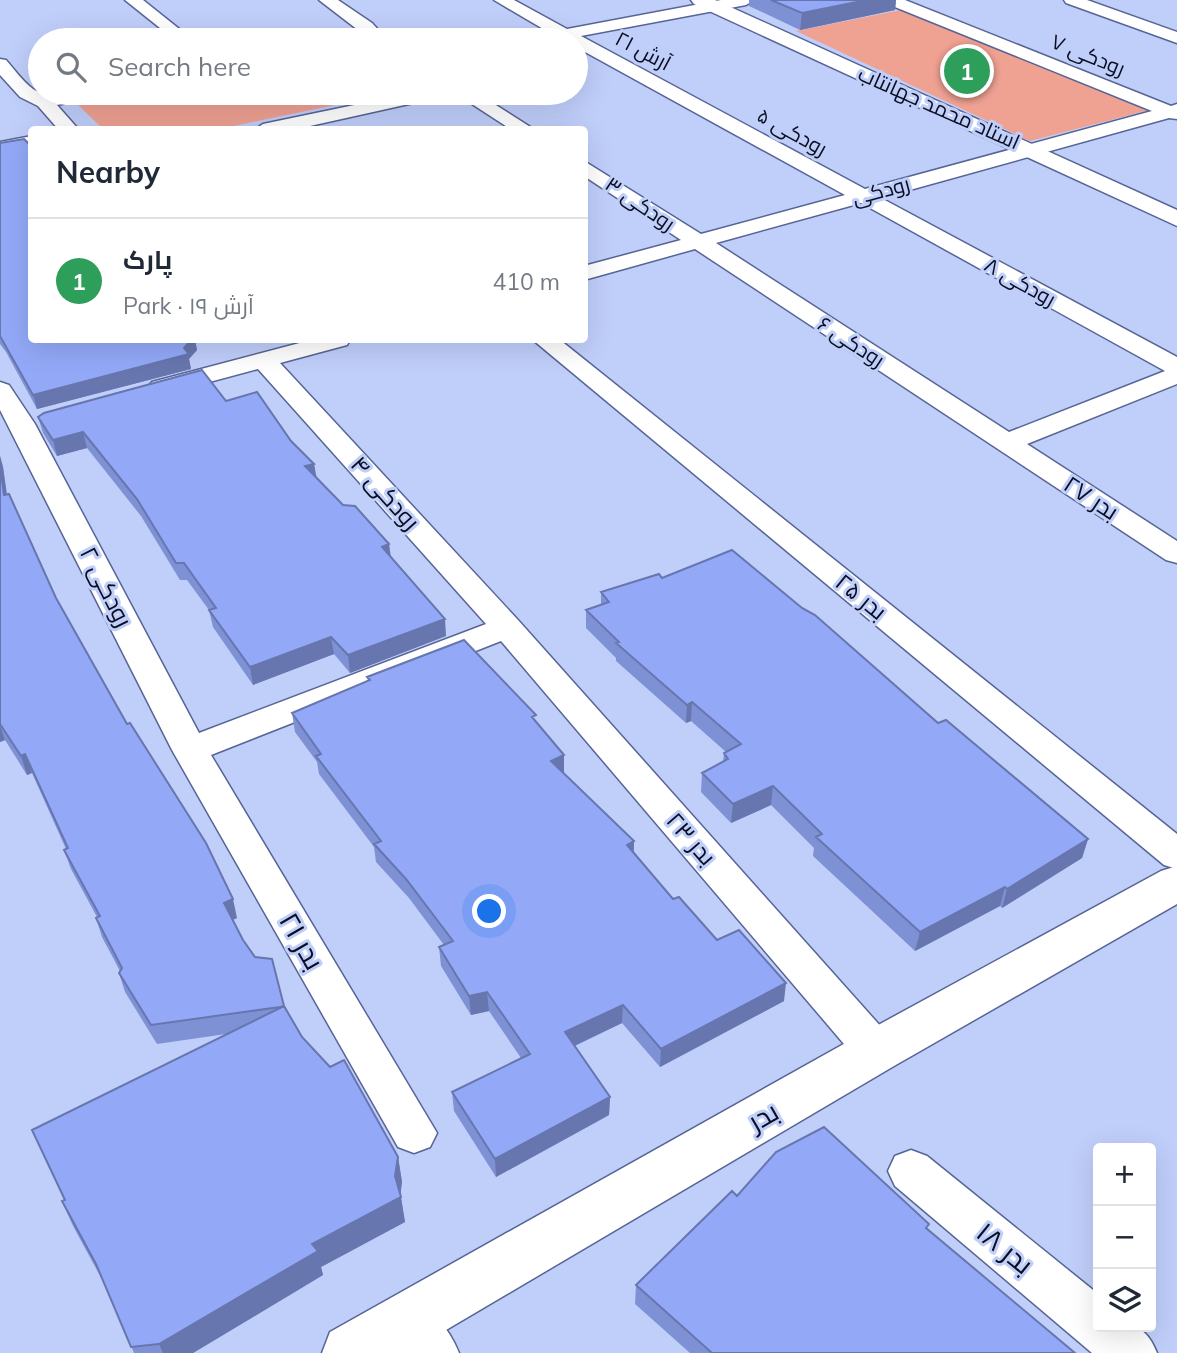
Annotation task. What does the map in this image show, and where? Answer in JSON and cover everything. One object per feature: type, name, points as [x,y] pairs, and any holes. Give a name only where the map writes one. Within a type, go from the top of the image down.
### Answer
[{"type":"street","points":[[133,0],[169,28]]},
{"type":"street","points":[[327,0],[368,28]]},
{"type":"street","name":"آرش ۲۱","points":[[502,0],[554,28]]},
{"type":"street","points":[[588,29],[707,3],[746,0]]},
{"type":"street","name":"رودکی ۷","points":[[891,0],[1175,113]]},
{"type":"street","points":[[1072,0],[1177,38]]},
{"type":"street","name":"استاد محمد جهانتاب","points":[[707,3],[1177,219]]},
{"type":"street","points":[[1152,29],[1177,23]]},
{"type":"street","name":"آرش ۲۱","points":[[588,47],[699,107]]},
{"type":"street","points":[[0,64],[28,94]]},
{"type":"street","points":[[47,105],[66,126]]},
{"type":"street","points":[[294,126],[384,105]]},
{"type":"street","points":[[484,105],[519,126]]},
{"type":"street","name":"رودکی ۵","points":[[699,107],[863,196]]},
{"type":"street","name":"رودکی","points":[[588,272],[1175,113]]},
{"type":"street","points":[[0,148],[28,143]]},
{"type":"street","name":"رودکی ۳","points":[[588,170],[696,242]]},
{"type":"street","name":"رودکی ۸","points":[[863,196],[1177,367]]},
{"type":"street","name":"رودکی ۶","points":[[696,242],[1006,443]]},
{"type":"street","points":[[143,392],[327,343]]},
{"type":"street","name":"بدر ۲۵","points":[[549,343],[1177,855]]},
{"type":"street","name":"رودکی ۴","points":[[264,360],[507,627]]},
{"type":"street","points":[[1006,443],[1177,375]]},
{"type":"street","name":"رودکی ۲","points":[[0,390],[23,423],[190,750]]},
{"type":"street","name":"بدر ۲۷","points":[[1006,443],[1177,554]]},
{"type":"street","points":[[190,750],[507,627]]},
{"type":"street","name":"بدر ۲۳","points":[[507,627],[876,1051]]},
{"type":"street","name":"بدر ۲۱","points":[[190,750],[414,1133]]},
{"type":"street","name":"بدر","points":[[351,1353],[421,1338],[876,1051],[1177,883]]},
{"type":"street","name":"بدر ۱‍۸","points":[[911,1171],[1093,1321]]},
{"type":"street","name":"بدر ۱‍۸","points":[[1106,1332],[1132,1353]]},
{"type":"shaded area","points":[[906,9],[1149,110],[1030,141],[796,31]]},
{"type":"shaded area","points":[[78,105],[335,105],[234,126],[100,126]]},
{"type":"building","points":[[771,0],[867,0],[802,13]]},
{"type":"building","points":[[24,139],[28,143],[28,343],[188,343],[184,348],[189,354],[33,395],[0,336],[0,143]]},
{"type":"building","points":[[202,370],[226,401],[257,392],[291,441],[314,464],[305,466],[343,505],[355,506],[389,544],[382,547],[445,619],[348,655],[331,637],[250,667],[209,610],[216,608],[184,563],[176,563],[137,499],[83,432],[53,440],[38,417],[44,413]]},
{"type":"building","points":[[0,466],[4,495],[9,494],[56,598],[127,724],[130,723],[206,843],[233,899],[224,903],[243,940],[255,957],[272,959],[284,1006],[151,1025],[119,973],[122,968],[96,918],[100,916],[64,850],[68,848],[25,754],[21,756],[0,724]]},
{"type":"building","points":[[732,550],[802,608],[815,615],[938,723],[946,720],[1088,839],[1007,889],[1005,887],[920,932],[816,837],[822,834],[773,786],[733,804],[702,773],[728,759],[724,753],[741,744],[692,702],[687,705],[616,643],[619,642],[586,610],[609,602],[601,592],[659,574],[662,578]]},
{"type":"building","points":[[464,640],[536,715],[532,717],[564,755],[551,761],[634,841],[627,845],[673,899],[679,897],[717,940],[739,930],[786,983],[661,1049],[623,1005],[565,1032],[610,1097],[495,1159],[452,1092],[530,1054],[487,992],[469,996],[439,947],[453,941],[406,879],[374,844],[381,841],[316,756],[321,754],[292,713],[370,680],[367,677]]},
{"type":"building","points":[[284,1006],[302,1037],[330,1067],[344,1060],[398,1157],[395,1176],[401,1197],[312,1244],[318,1251],[159,1344],[131,1347],[96,1264],[62,1201],[65,1200],[32,1130]]},
{"type":"building","points":[[824,1127],[929,1224],[926,1228],[1075,1353],[712,1353],[636,1285],[732,1191],[737,1196],[776,1152]]},
{"type":"place","name":"پارک","points":[[967,71]]}]
